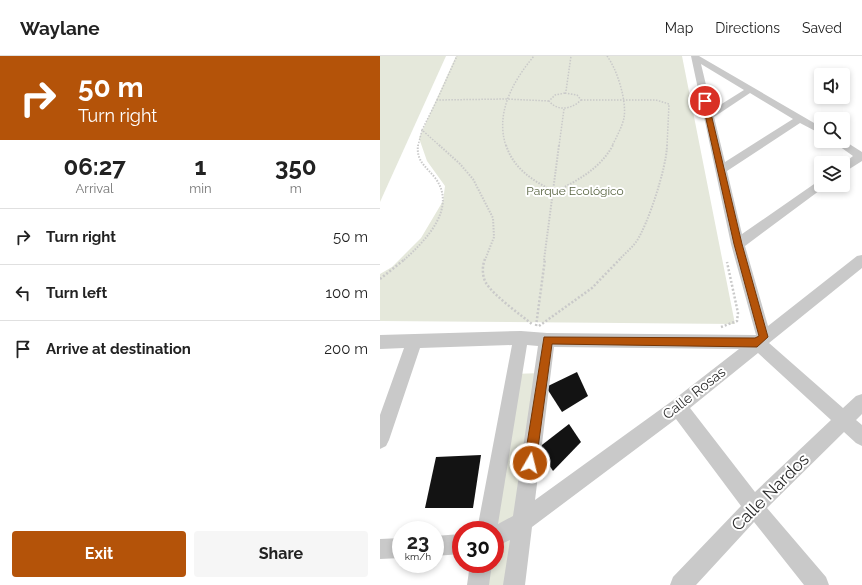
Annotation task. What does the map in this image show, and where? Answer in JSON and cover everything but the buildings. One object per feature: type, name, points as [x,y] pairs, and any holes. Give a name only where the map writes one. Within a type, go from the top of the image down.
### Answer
[{"type":"street","points":[[695,56],[814,126]]},
{"type":"street","points":[[695,56],[760,340],[862,437]]},
{"type":"street","points":[[709,116],[751,89]]},
{"type":"street","points":[[721,170],[801,118]]},
{"type":"street","points":[[848,148],[861,156],[850,164]]},
{"type":"street","points":[[738,244],[814,189]]},
{"type":"street","name":"Calle Rosas","points":[[504,532],[522,522],[678,407],[862,260]]},
{"type":"street","points":[[514,585],[543,332]]},
{"type":"street","points":[[380,342],[521,338],[543,332],[760,340]]},
{"type":"street","points":[[488,521],[513,374],[521,338]]},
{"type":"street","points":[[380,440],[414,341]]},
{"type":"street","name":"Calle Nardos","points":[[680,585],[754,507],[862,402]]},
{"type":"street","points":[[678,407],[754,507],[818,585]]},
{"type":"street","points":[[380,549],[392,548]]},
{"type":"street","points":[[478,585],[480,573]]},
{"type":"path","points":[[380,279],[415,251],[436,225],[444,202],[441,189],[418,162],[416,146],[457,56]]},
{"type":"path","points":[[534,56],[522,69],[506,99],[501,129],[507,149],[516,166],[528,176],[555,192]]},
{"type":"path","points":[[566,91],[571,56]]},
{"type":"path","points":[[555,192],[590,173],[604,159],[612,147],[624,118],[624,102],[614,65],[607,56]]},
{"type":"path","points":[[549,101],[554,95],[566,91],[577,95],[581,100]]},
{"type":"path","points":[[437,100],[506,99],[549,101],[553,106],[564,109],[575,106],[581,100],[624,102],[656,100],[669,104],[667,154],[654,200],[636,242],[592,288],[543,332]]},
{"type":"path","points":[[543,332],[564,109]]},
{"type":"path","points":[[422,130],[460,164],[473,178],[493,218],[494,237],[482,268],[486,283],[505,302],[543,332]]},
{"type":"path","points":[[717,327],[730,325],[736,321],[738,313],[727,259]]},
{"type":"green space","points":[[380,56],[446,56],[380,202]]},
{"type":"green space","name":"Parque Ecológico","points":[[456,56],[682,56],[735,324],[380,321],[380,274],[392,267],[421,238],[443,201],[445,186],[427,161],[419,138]]},
{"type":"green space","points":[[542,373],[514,585],[478,585],[480,573],[504,573],[504,521],[496,521],[513,374]]},
{"type":"route","points":[[530,463],[548,340],[757,342],[764,337],[738,244],[705,101]]}]
